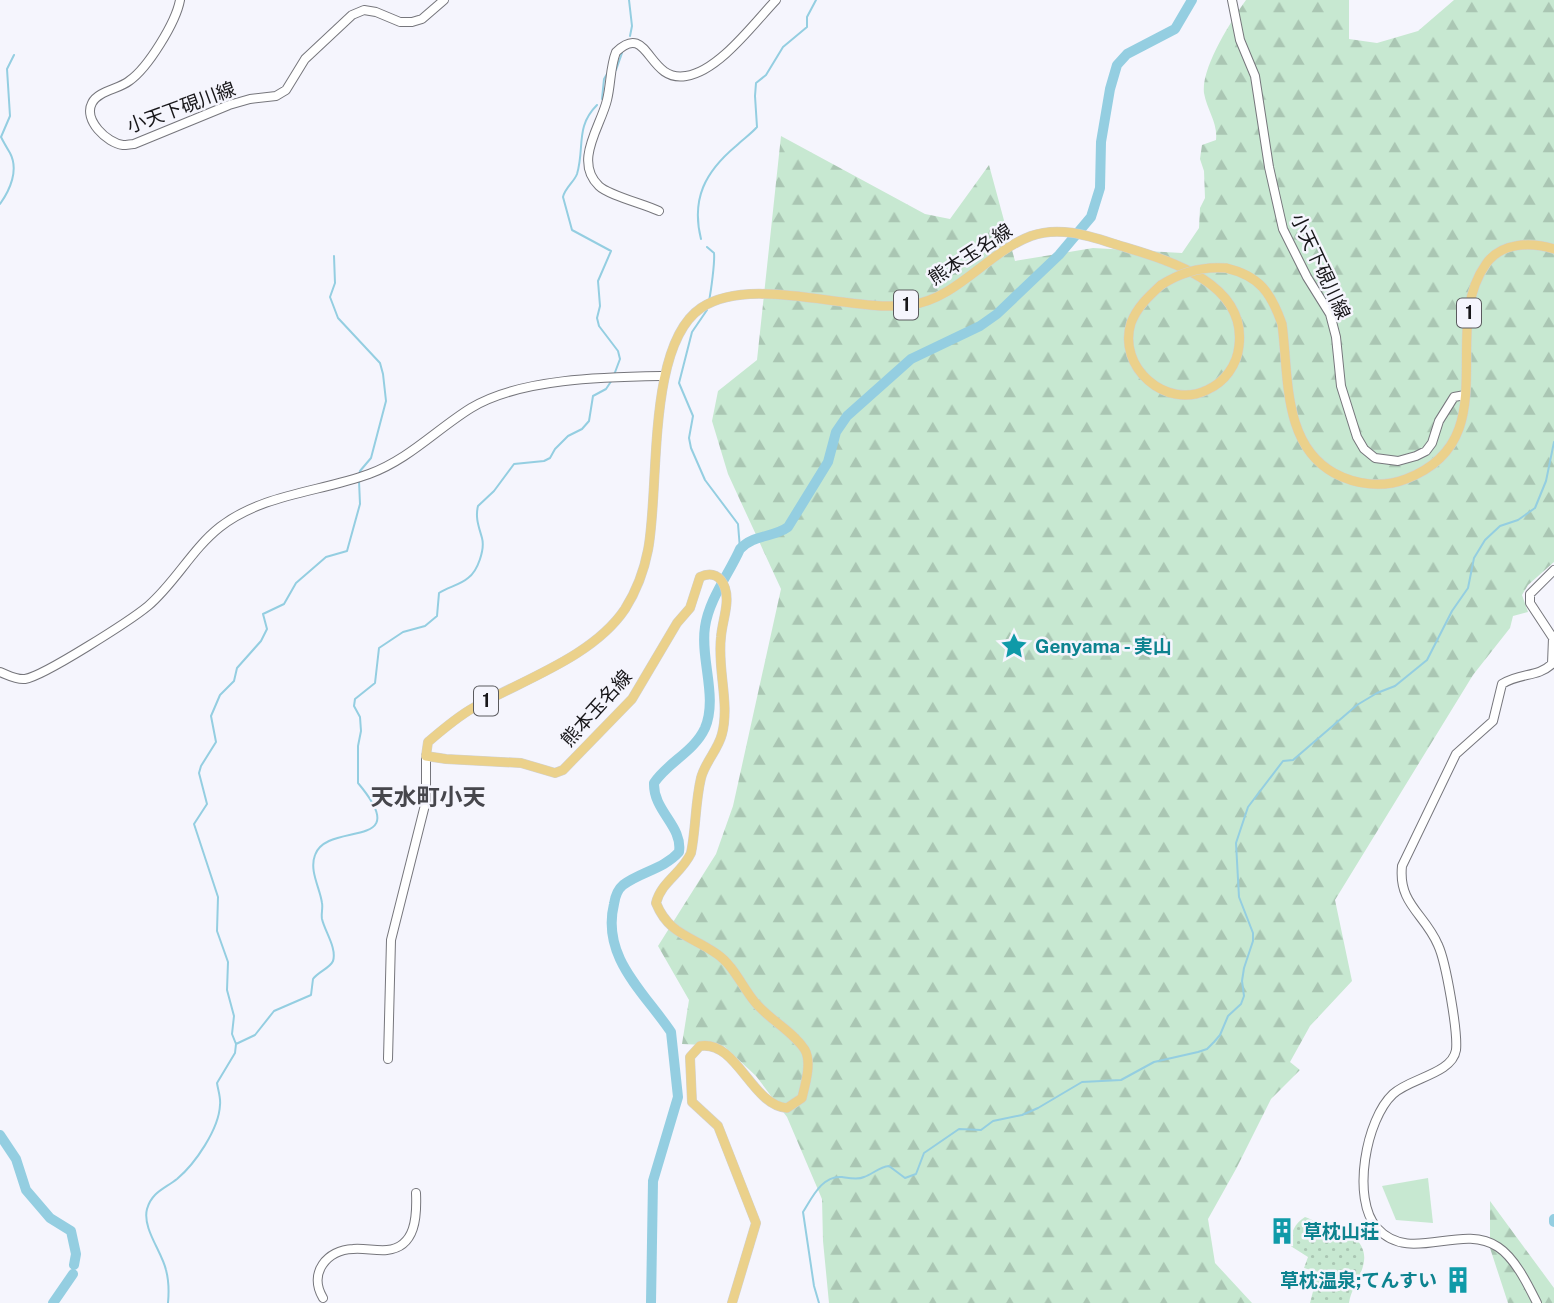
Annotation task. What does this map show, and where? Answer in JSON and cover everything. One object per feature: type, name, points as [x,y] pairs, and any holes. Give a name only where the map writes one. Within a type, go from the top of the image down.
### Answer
[{"type":"main road","name":"熊本玉名線","points":[[732,1303],[756,1223],[718,1126],[692,1102],[690,1057],[700,1046],[724,1051],[759,1092],[774,1104],[787,1108],[802,1098],[808,1059],[796,1040],[767,1016],[753,1000],[722,958],[676,931],[661,915],[656,903],[662,888],[687,863],[691,853],[701,778],[722,734],[725,716],[720,671],[723,584],[714,574],[700,577],[690,608],[677,622],[632,699],[564,770],[555,773],[521,763],[446,760],[426,755],[428,741],[469,710],[580,652],[600,637],[625,608],[638,585],[649,547],[664,376],[682,328],[702,307],[734,295],[763,294],[889,306],[913,304],[936,297],[1010,246],[1031,236],[1069,232],[1154,256],[1190,271],[1218,291],[1229,306],[1240,336],[1236,359],[1222,381],[1206,391],[1179,395],[1160,390],[1140,373],[1133,362],[1129,338],[1131,324],[1138,310],[1161,285],[1188,271],[1226,268],[1251,276],[1262,286],[1282,324],[1294,421],[1305,445],[1317,460],[1333,473],[1358,483],[1393,484],[1420,474],[1436,463],[1459,432],[1466,408],[1469,307],[1473,289],[1488,260],[1498,252],[1525,244],[1554,249]]},
{"type":"street","name":"小天下硯川線","points":[[180,0],[177,13],[142,69],[128,82],[95,98],[91,104],[90,117],[94,124],[103,134],[121,145],[134,144],[229,105],[276,96],[286,90],[305,59],[352,15],[364,10],[400,22],[412,22],[422,19],[444,0]]},
{"type":"street","points":[[659,211],[607,192],[592,178],[589,167],[591,137],[606,103],[616,52],[628,44],[636,43],[645,48],[656,66],[664,73],[684,77],[697,73],[741,40],[776,0]]},
{"type":"street","name":"小天下硯川線","points":[[1231,0],[1240,40],[1255,76],[1269,167],[1283,229],[1307,277],[1330,314],[1336,337],[1341,386],[1357,437],[1364,449],[1375,458],[1398,461],[1426,451],[1432,443],[1439,421],[1454,397],[1465,395]]},
{"type":"street","points":[[0,672],[21,679],[52,667],[149,605],[218,528],[234,517],[263,503],[369,474],[409,453],[483,401],[554,383],[664,376]]},
{"type":"street","points":[[1537,1303],[1507,1254],[1493,1244],[1480,1240],[1459,1240],[1412,1244],[1399,1243],[1385,1236],[1369,1215],[1363,1184],[1364,1165],[1371,1138],[1390,1096],[1402,1086],[1447,1066],[1456,1051],[1443,957],[1432,932],[1409,904],[1403,890],[1402,866],[1456,754],[1493,721],[1503,684],[1514,676],[1543,672],[1552,664],[1553,638],[1530,603],[1530,594],[1554,570]]},
{"type":"street","points":[[388,1059],[391,940],[426,801],[426,755]]},
{"type":"street","points":[[323,1298],[318,1287],[320,1266],[330,1258],[352,1249],[395,1248],[411,1234],[417,1215],[416,1193]]},
{"type":"green space","points":[[1246,0],[1349,0],[1349,39],[1377,43],[1418,31],[1454,0],[1554,0],[1554,562],[1528,585],[1522,595],[1528,612],[1513,616],[1510,628],[1473,675],[1335,900],[1352,981],[1310,1026],[1290,1062],[1300,1070],[1271,1099],[1208,1219],[1215,1263],[1252,1303],[829,1303],[822,1199],[787,1117],[756,1076],[724,1046],[682,1044],[689,1000],[658,946],[716,854],[733,806],[781,589],[728,474],[712,421],[718,391],[757,360],[781,136],[925,214],[950,219],[989,165],[1015,261],[1093,248],[1182,253],[1199,228],[1200,208],[1205,198],[1204,171],[1200,159],[1202,145],[1216,140],[1204,93],[1207,71],[1225,32]],"holes":[[[1457,439],[1432,466],[1401,484]]]},
{"type":"green space","points":[[1428,1178],[1433,1223],[1396,1220],[1382,1186]]},
{"type":"green space","points":[[1490,1201],[1554,1288],[1554,1303],[1508,1303],[1490,1248]]},
{"type":"green space","points":[[1305,1217],[1357,1240],[1362,1248],[1364,1264],[1349,1303],[1310,1303],[1318,1272],[1304,1268],[1308,1257],[1289,1245],[1298,1222]]},
{"type":"waterway","points":[[629,0],[632,26],[630,36]]},
{"type":"waterway","points":[[701,239],[698,211],[703,187],[716,166],[757,127],[756,83],[766,75],[783,47],[807,27],[807,17],[816,0]]},
{"type":"waterway","points":[[651,1303],[653,1181],[678,1097],[671,1032],[619,957],[612,923],[615,899],[621,887],[679,852],[677,834],[658,802],[654,783],[694,744],[705,728],[709,716],[704,639],[711,607],[740,549],[751,541],[788,527],[828,462],[836,432],[847,416],[911,359],[980,326],[997,314],[1059,255],[1091,217],[1100,188],[1101,142],[1117,65],[1127,54],[1175,29],[1192,0]]},
{"type":"waterway","points":[[616,70],[622,53]]},
{"type":"waterway","points":[[0,204],[10,186],[14,166],[1,137],[10,116],[7,69],[14,55]]},
{"type":"waterway","points":[[602,99],[607,74]]},
{"type":"waterway","points":[[597,105],[583,129],[577,174],[563,197],[572,230],[611,251],[598,281],[600,306],[597,318],[599,326],[618,351],[620,359],[614,375]]},
{"type":"waterway","points":[[707,247],[714,253],[709,301]]},
{"type":"waterway","points":[[334,256],[335,283],[330,297],[338,318],[380,363],[383,374],[386,401],[371,458],[359,475]]},
{"type":"waterway","points":[[707,310],[692,332],[679,383],[693,416],[689,438],[691,448],[705,480],[738,524],[740,549]]},
{"type":"waterway","points":[[236,1044],[255,1035],[274,1011],[311,995],[313,979],[333,961],[332,945],[322,919],[322,903],[313,861],[323,845],[363,832],[373,827],[377,818],[373,804],[358,783],[358,746],[361,731],[360,717],[354,706],[355,699],[375,683],[379,648],[403,632],[425,626],[437,616],[439,593],[468,578],[480,560],[483,543],[477,518],[478,506],[494,491],[514,464],[550,458],[568,436],[582,429],[589,421],[593,396],[606,389],[612,380]]},
{"type":"waterway","points":[[819,1303],[803,1212],[823,1184],[835,1177],[862,1178],[889,1166],[905,1178],[916,1174],[924,1153],[959,1129],[981,1130],[993,1121],[1022,1115],[1082,1082],[1121,1080],[1154,1062],[1207,1049],[1220,1035],[1228,1016],[1241,1004],[1244,996],[1244,968],[1253,941],[1253,933],[1239,897],[1236,843],[1248,807],[1283,761],[1293,760],[1357,705],[1395,686],[1427,660],[1452,611],[1468,588],[1474,558],[1485,540],[1500,526],[1518,520],[1535,508],[1546,481],[1554,442]]},
{"type":"waterway","points":[[168,1303],[167,1274],[147,1224],[147,1209],[155,1195],[177,1179],[191,1164],[211,1135],[219,1114],[217,1083],[235,1053],[236,1044],[232,1034],[234,1016],[227,990],[228,962],[217,931],[218,897],[194,824],[207,804],[199,773],[216,742],[211,716],[220,695],[234,681],[237,668],[261,641],[267,629],[263,614],[284,604],[296,583],[326,557],[347,551],[360,504],[359,481]]},
{"type":"waterway","points":[[0,1135],[16,1159],[26,1190],[50,1218],[71,1231],[76,1254],[74,1265]]},
{"type":"waterway","points":[[53,1303],[73,1274]]},
{"type":"place","name":"Genyama - 実山","points":[[1014,646]]},
{"type":"place","name":"草枕山荘","points":[[1282,1231]]},
{"type":"place","name":"草枕温泉;てんすい","points":[[1458,1280]]},
{"type":"district","name":"天水町小天","points":[[428,797]]}]
